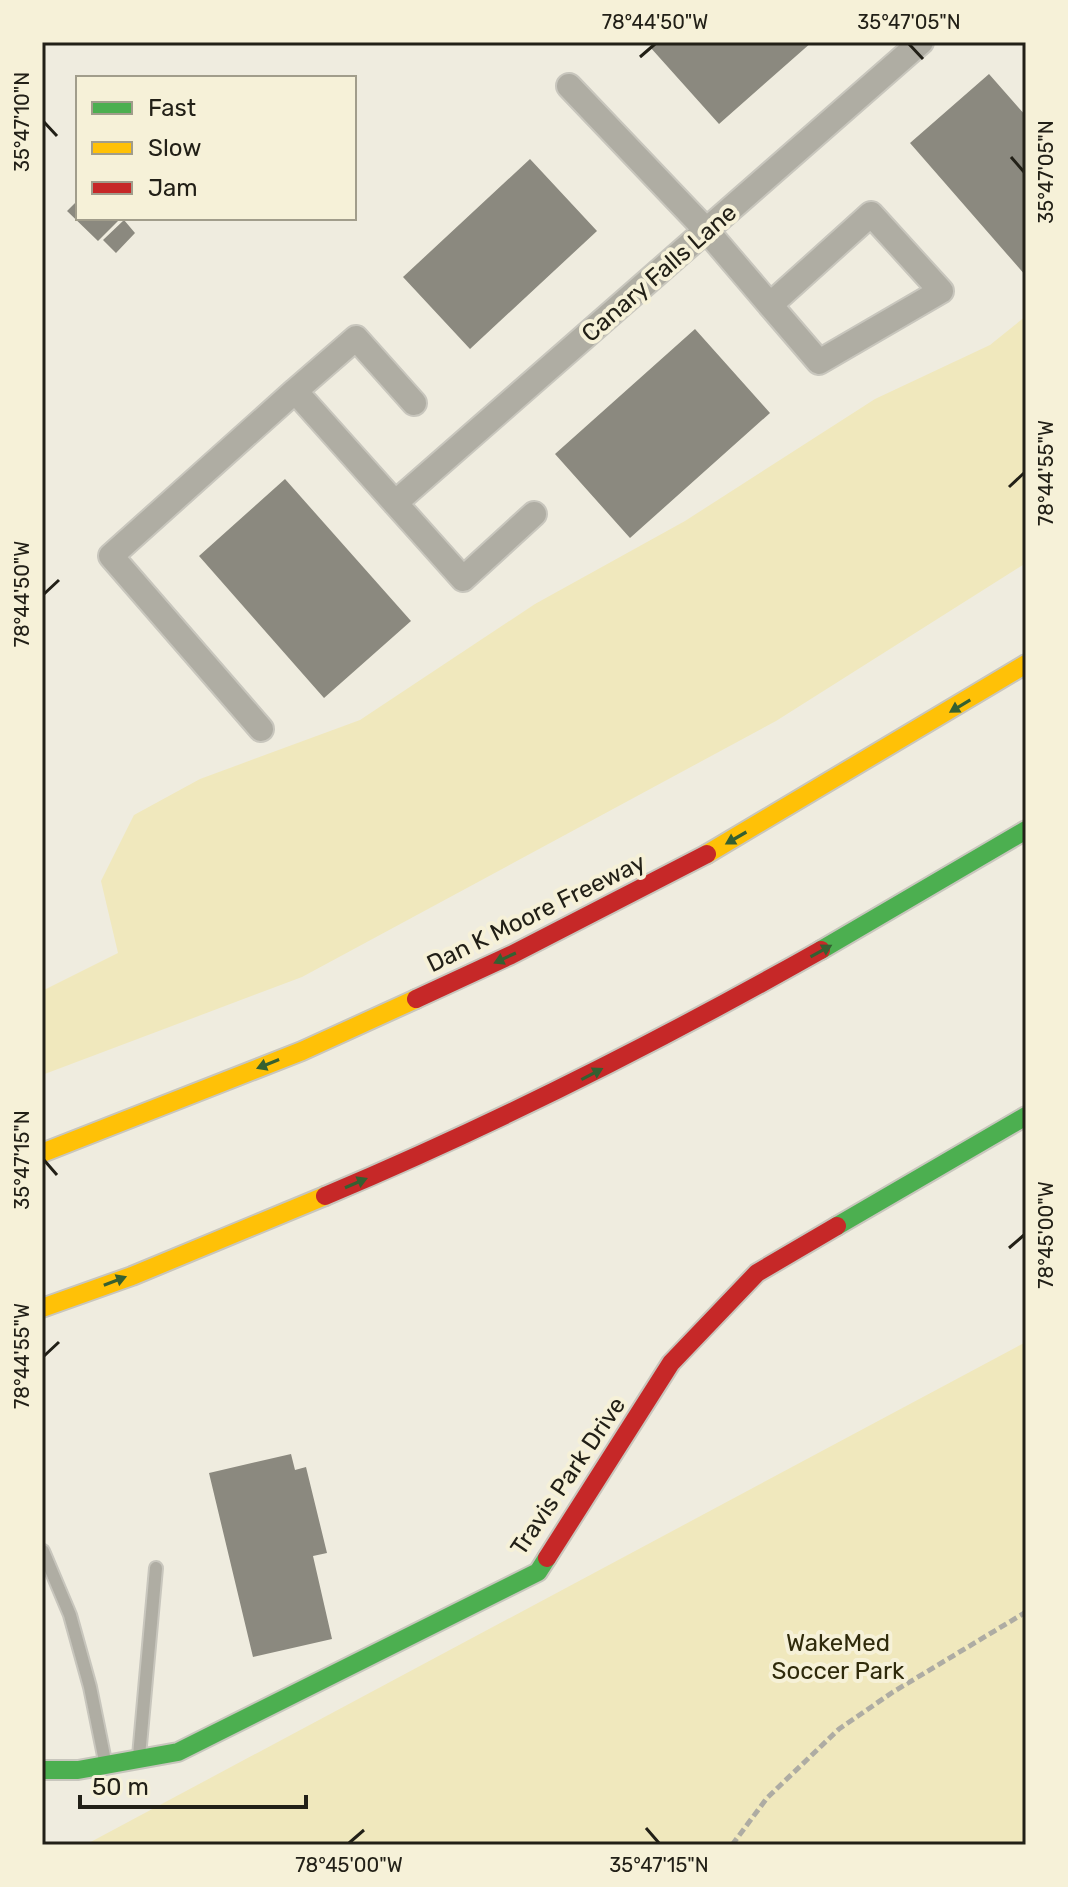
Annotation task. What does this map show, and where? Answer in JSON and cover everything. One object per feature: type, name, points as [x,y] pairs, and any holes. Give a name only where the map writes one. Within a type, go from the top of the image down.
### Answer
[{"type":"main road","name":"Dan K Moore Freeway","points":[[42,1153],[302,1051],[511,955],[701,858],[1026,664]]},
{"type":"main road","points":[[42,1308],[187,1253],[405,1162],[564,1089],[767,982],[1026,830]]},
{"type":"main road","name":"Travis Park Drive","points":[[42,1770],[78,1770],[178,1752],[538,1572],[671,1363],[757,1273],[1026,1116]]},
{"type":"street","name":"Canary Falls Lane","points":[[395,503],[921,42]]},
{"type":"street","points":[[569,86],[707,231],[770,305],[819,362],[941,291],[871,214],[770,305]]},
{"type":"street","points":[[261,729],[111,556],[356,338],[414,403]]},
{"type":"street","points":[[295,391],[463,579],[534,514]]},
{"type":"lane","points":[[43,1551],[70,1615],[90,1687],[105,1764]]},
{"type":"lane","points":[[139,1759],[156,1568]]},
{"type":"path","points":[[732,1845],[767,1798],[839,1729],[893,1692],[1026,1612]]},
{"type":"green space","points":[[1026,316],[1026,563],[776,721],[302,977],[42,1075],[42,991],[118,953],[101,881],[134,815],[200,779],[360,720],[535,604],[685,521],[875,399],[990,345]]},
{"type":"green space","name":"WakeMed Soccer Park","points":[[1026,1342],[1026,1845],[85,1845]]},
{"type":"building","points":[[656,42],[812,42],[719,124],[650,47]]},
{"type":"building","points":[[989,74],[1026,116],[1026,276],[910,143]]},
{"type":"building","points":[[530,159],[597,231],[470,349],[403,277]]},
{"type":"building","points":[[76,202],[76,220],[67,211]]},
{"type":"building","points":[[76,220],[119,220],[98,241]]},
{"type":"building","points":[[124,220],[135,233],[116,253],[103,240]]},
{"type":"building","points":[[695,329],[770,413],[630,538],[555,454]]},
{"type":"building","points":[[285,479],[411,621],[324,698],[199,556]]},
{"type":"building","points":[[291,1454],[295,1470],[306,1467],[327,1553],[313,1556],[332,1639],[253,1657],[209,1473]]},
{"type":"traffic: fast","points":[[821,950],[1026,830]]},
{"type":"traffic: fast","points":[[837,1226],[1026,1116]]},
{"type":"traffic: fast","points":[[42,1770],[78,1770],[178,1752],[538,1572],[547,1558]]},
{"type":"traffic: slow","points":[[707,854],[1026,664]]},
{"type":"traffic: slow","points":[[42,1153],[302,1051],[416,999]]},
{"type":"traffic: slow","points":[[42,1308],[132,1276],[325,1196]]},
{"type":"traffic: jam","points":[[416,999],[511,955],[707,854]]},
{"type":"traffic: jam","points":[[325,1196],[577,1080],[821,950]]},
{"type":"traffic: jam","points":[[547,1558],[671,1363],[757,1273],[837,1226]]}]
